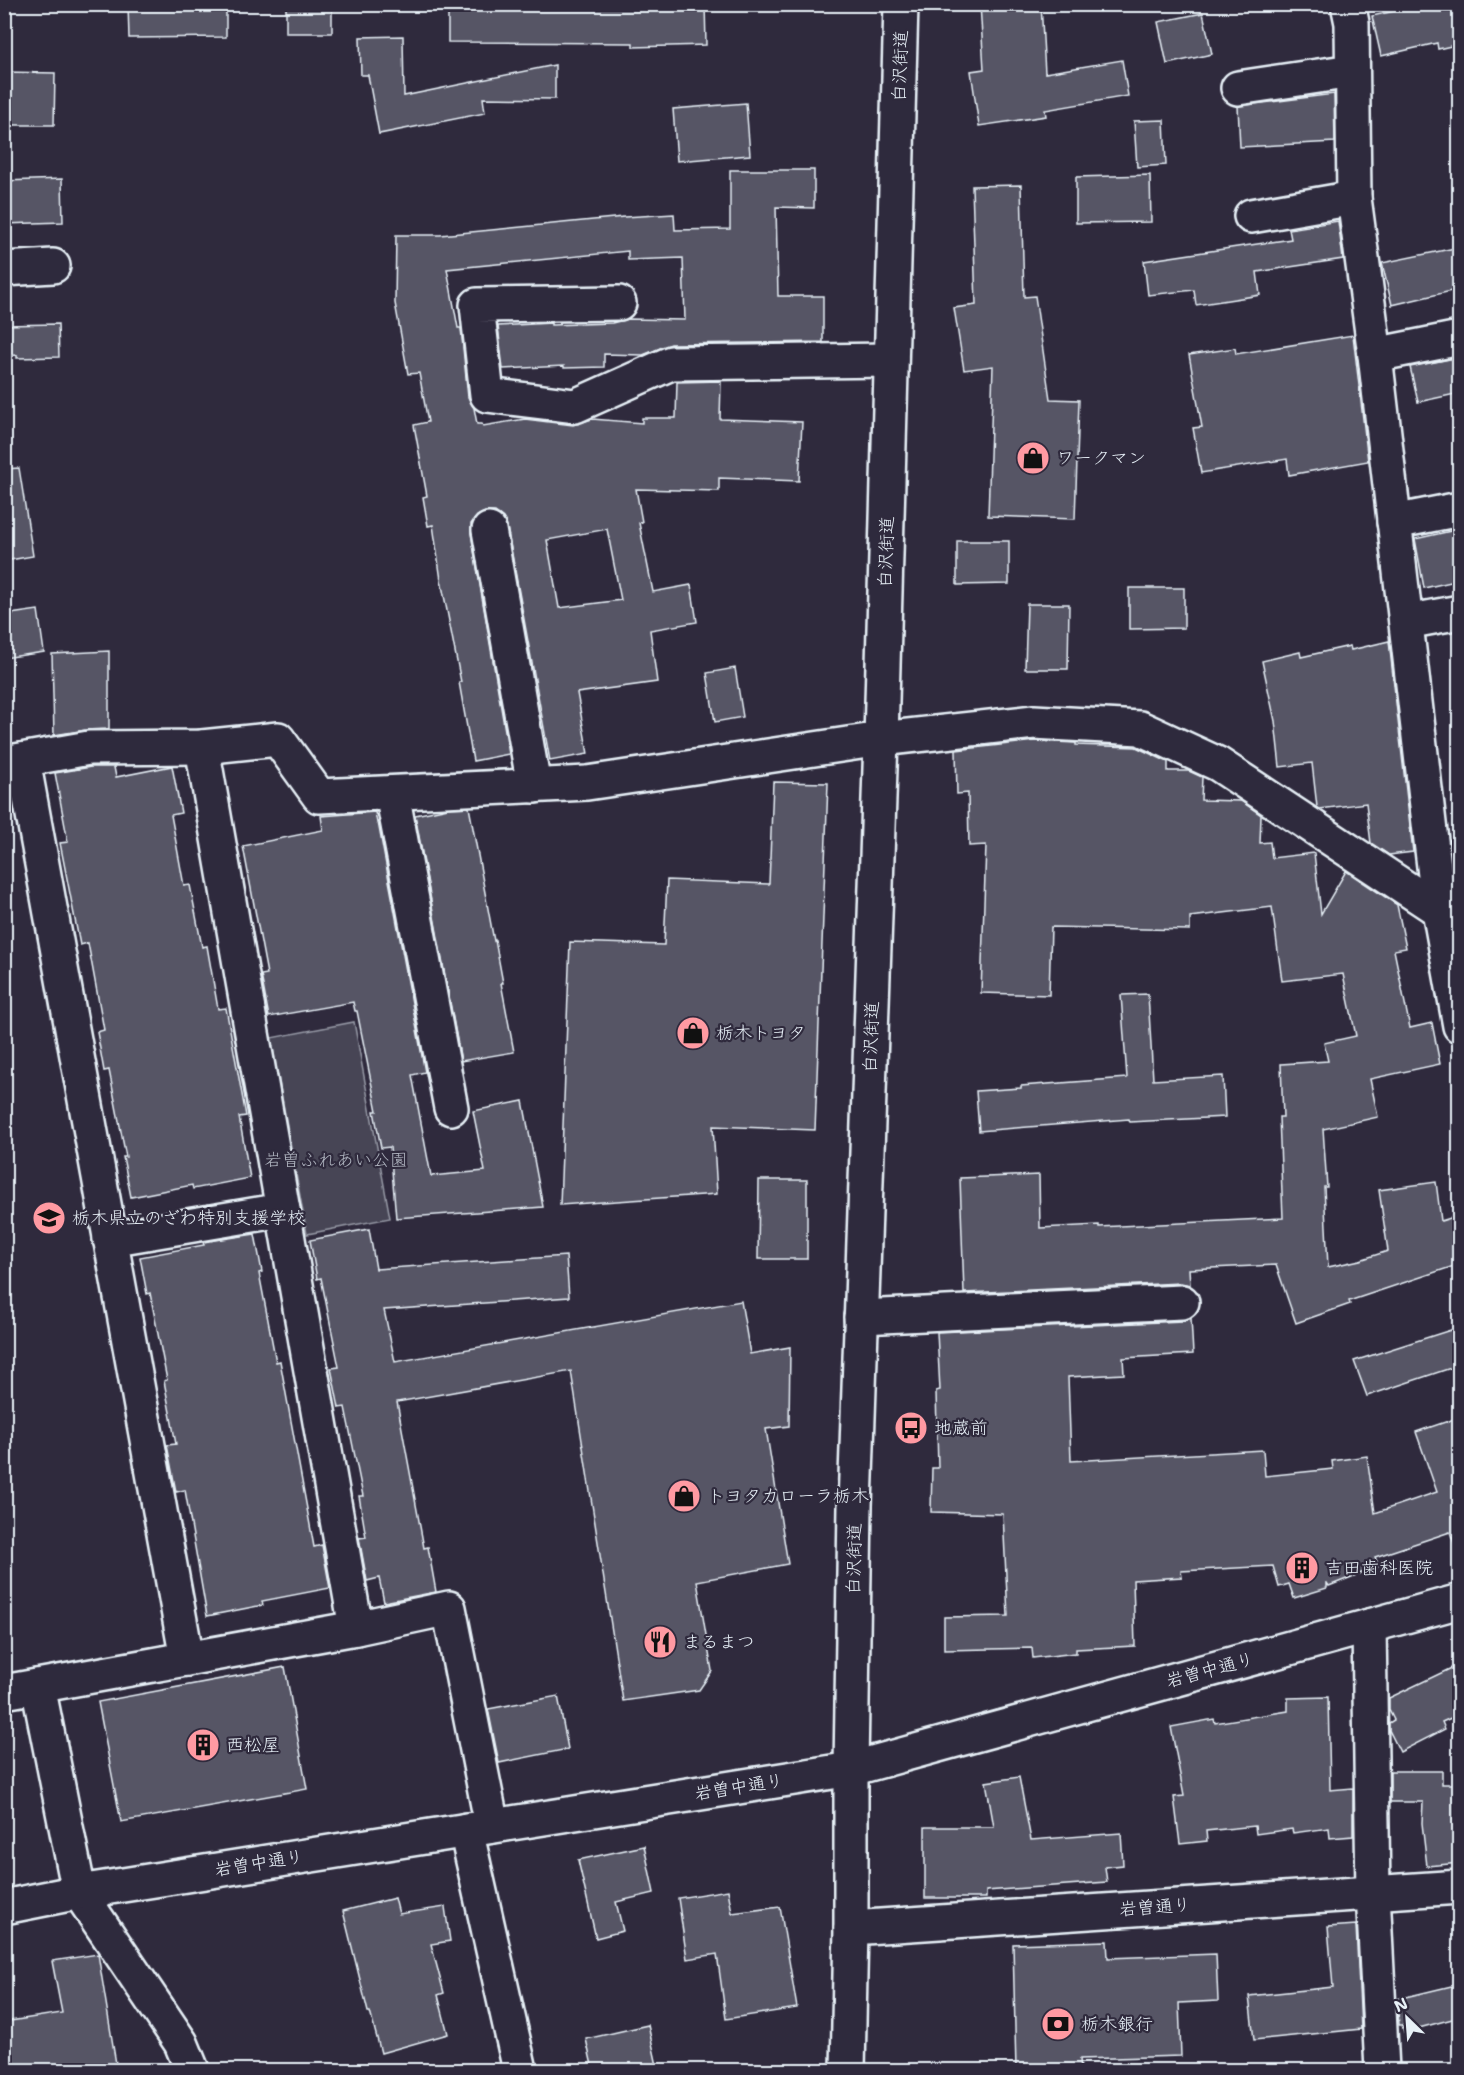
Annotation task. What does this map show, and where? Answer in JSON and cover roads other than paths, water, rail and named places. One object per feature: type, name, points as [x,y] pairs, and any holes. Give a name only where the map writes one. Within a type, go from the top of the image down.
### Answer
[{"type":"street","name":"白沢街道","points":[[848,2070],[855,1518],[881,739],[901,4]]},
{"type":"street","points":[[1348,4],[1352,23],[1354,198],[1375,355],[1438,910],[1459,1017]]},
{"type":"street","points":[[1238,88],[1352,71]]},
{"type":"street","points":[[1251,216],[1354,198]]},
{"type":"street","points":[[4,269],[53,266]]},
{"type":"street","points":[[619,303],[477,305],[487,395],[575,406],[671,363],[891,360]]},
{"type":"street","points":[[1375,355],[1460,338]]},
{"type":"street","points":[[1394,522],[1460,509]]},
{"type":"street","points":[[489,530],[534,786]]},
{"type":"street","points":[[1406,622],[1460,612]]},
{"type":"street","points":[[187,1659],[110,1239],[14,761],[89,748],[202,747],[278,740],[319,796],[587,783],[881,739],[1034,722],[1140,728],[1218,764],[1438,910]]},
{"type":"street","points":[[202,747],[356,1628]]},
{"type":"street","points":[[392,793],[451,1108]]},
{"type":"street","points":[[110,1239],[283,1209]]},
{"type":"street","points":[[861,1317],[1182,1302]]},
{"type":"street","name":"岩曽中通り","points":[[4,1907],[851,1769],[1460,1601]]},
{"type":"street","points":[[4,1692],[356,1628],[449,1608],[479,1828],[520,2070]]},
{"type":"street","points":[[1369,1626],[1377,2070]]},
{"type":"street","points":[[38,1686],[79,1893],[180,2043],[192,2070]]},
{"type":"street","name":"岩曽通り","points":[[851,1928],[1460,1887]]},
{"type":"place","name":"ワークマン","points":[[1033,458]]},
{"type":"place","name":"栃木トヨタ","points":[[693,1033]]},
{"type":"place","name":"栃木県立のざわ特別支援学校","points":[[49,1218]]},
{"type":"place","name":"地蔵前","points":[[911,1428]]},
{"type":"place","name":"トヨタカローラ栃木","points":[[684,1496]]},
{"type":"place","name":"吉田歯科医院","points":[[1302,1568]]},
{"type":"place","name":"まるまつ","points":[[660,1642]]},
{"type":"place","name":"西松屋","points":[[203,1745]]},
{"type":"place","name":"栃木銀行","points":[[1058,2024]]},
{"type":"park label","name":"岩曽ふれあい公園","points":[[336,1160]]}]
